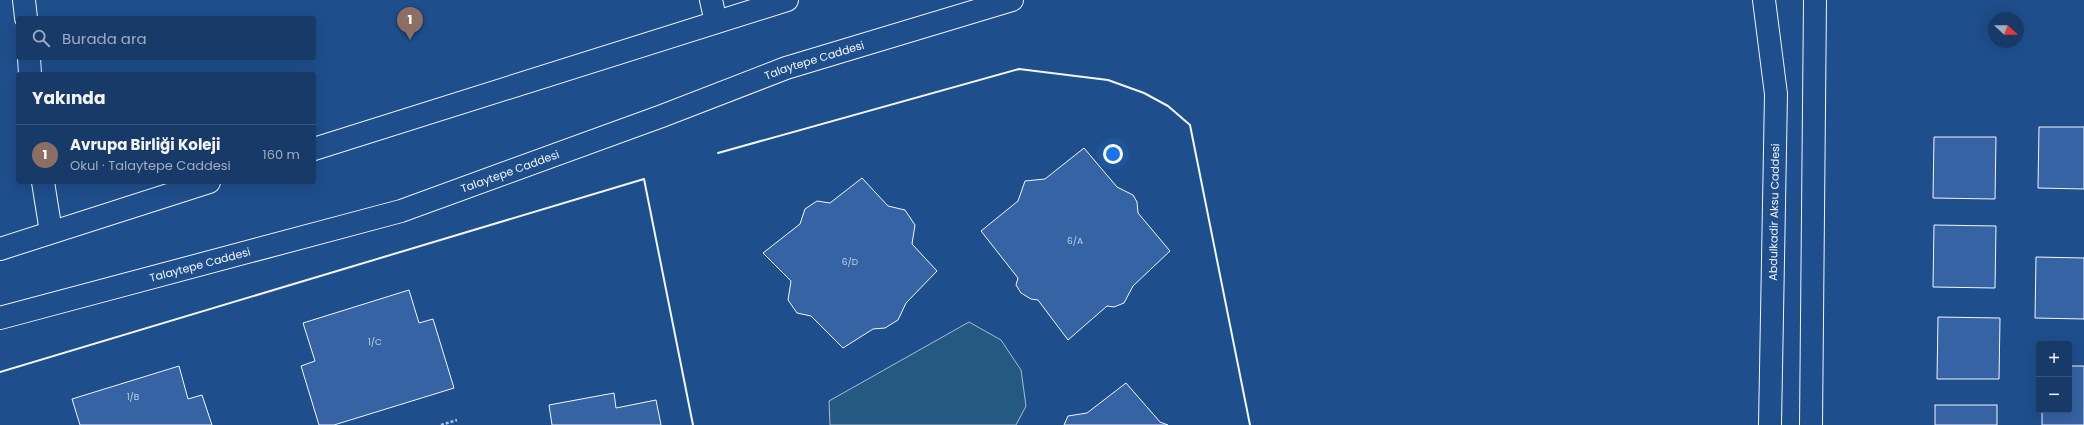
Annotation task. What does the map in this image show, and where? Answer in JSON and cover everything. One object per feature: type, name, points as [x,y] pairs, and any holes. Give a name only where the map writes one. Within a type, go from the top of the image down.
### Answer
[{"type":"main road","points":[[24,0],[26,16]]},
{"type":"main road","points":[[711,0],[716,22]]},
{"type":"main road","points":[[316,148],[787,0]]},
{"type":"main road","name":"Talaytepe Caddesi","points":[[0,318],[401,211],[662,116],[786,68],[1012,0]]},
{"type":"main road","name":"Abdulkadir Aksu Caddesi","points":[[1764,0],[1776,94],[1770,425]]},
{"type":"main road","points":[[1811,425],[1815,0]]},
{"type":"main road","points":[[29,60],[30,72]]},
{"type":"main road","points":[[43,184],[51,232]]},
{"type":"main road","points":[[0,249],[203,184]]},
{"type":"path","points":[[441,425],[457,420]]},
{"type":"shaded area","points":[[969,322],[1001,340],[1021,370],[1026,406],[1016,425],[830,425],[829,401]]},
{"type":"building","points":[[2039,127],[2084,127],[2084,189],[2038,188]]},
{"type":"building","points":[[1934,137],[1996,137],[1995,199],[1933,198]]},
{"type":"building","points":[[1084,148],[1117,187],[1133,195],[1137,202],[1138,213],[1170,251],[1133,286],[1124,303],[1114,307],[1107,306],[1068,340],[1038,300],[1031,299],[1021,293],[1016,285],[1018,278],[981,231],[1018,201],[1025,181],[1045,179]]},
{"type":"building","points":[[862,178],[888,206],[905,210],[915,225],[912,244],[937,271],[906,303],[898,320],[885,328],[873,329],[843,348],[811,316],[797,313],[788,300],[791,281],[763,253],[800,224],[805,209],[817,201],[830,203]]},
{"type":"building","points":[[1934,225],[1996,226],[1995,288],[1933,287]]},
{"type":"building","points":[[2036,257],[2084,258],[2084,319],[2035,318]]},
{"type":"building","points":[[409,290],[419,323],[433,319],[454,388],[334,425],[319,425],[301,366],[315,361],[303,323]]},
{"type":"building","points":[[1938,317],[2000,318],[1999,379],[1937,379]]},
{"type":"building","points":[[179,366],[188,399],[202,395],[212,425],[80,425],[72,399]]},
{"type":"building","points":[[2072,366],[2084,366],[2084,425],[2042,425],[2042,413],[2072,413]]},
{"type":"building","points":[[1126,383],[1160,422],[1168,425],[1064,425],[1068,416],[1087,413]]},
{"type":"building","points":[[614,393],[616,408],[656,400],[661,425],[552,425],[549,405]]},
{"type":"building","points":[[1935,405],[1997,405],[1997,425],[1935,425]]},
{"type":"wall","points":[[718,153],[1019,69],[1108,80],[1144,93],[1168,106],[1190,125],[1250,425]]},
{"type":"wall","points":[[0,372],[644,179],[693,425]]},
{"type":"place","name":"Avrupa Birliği Koleji","points":[[410,40]]}]
